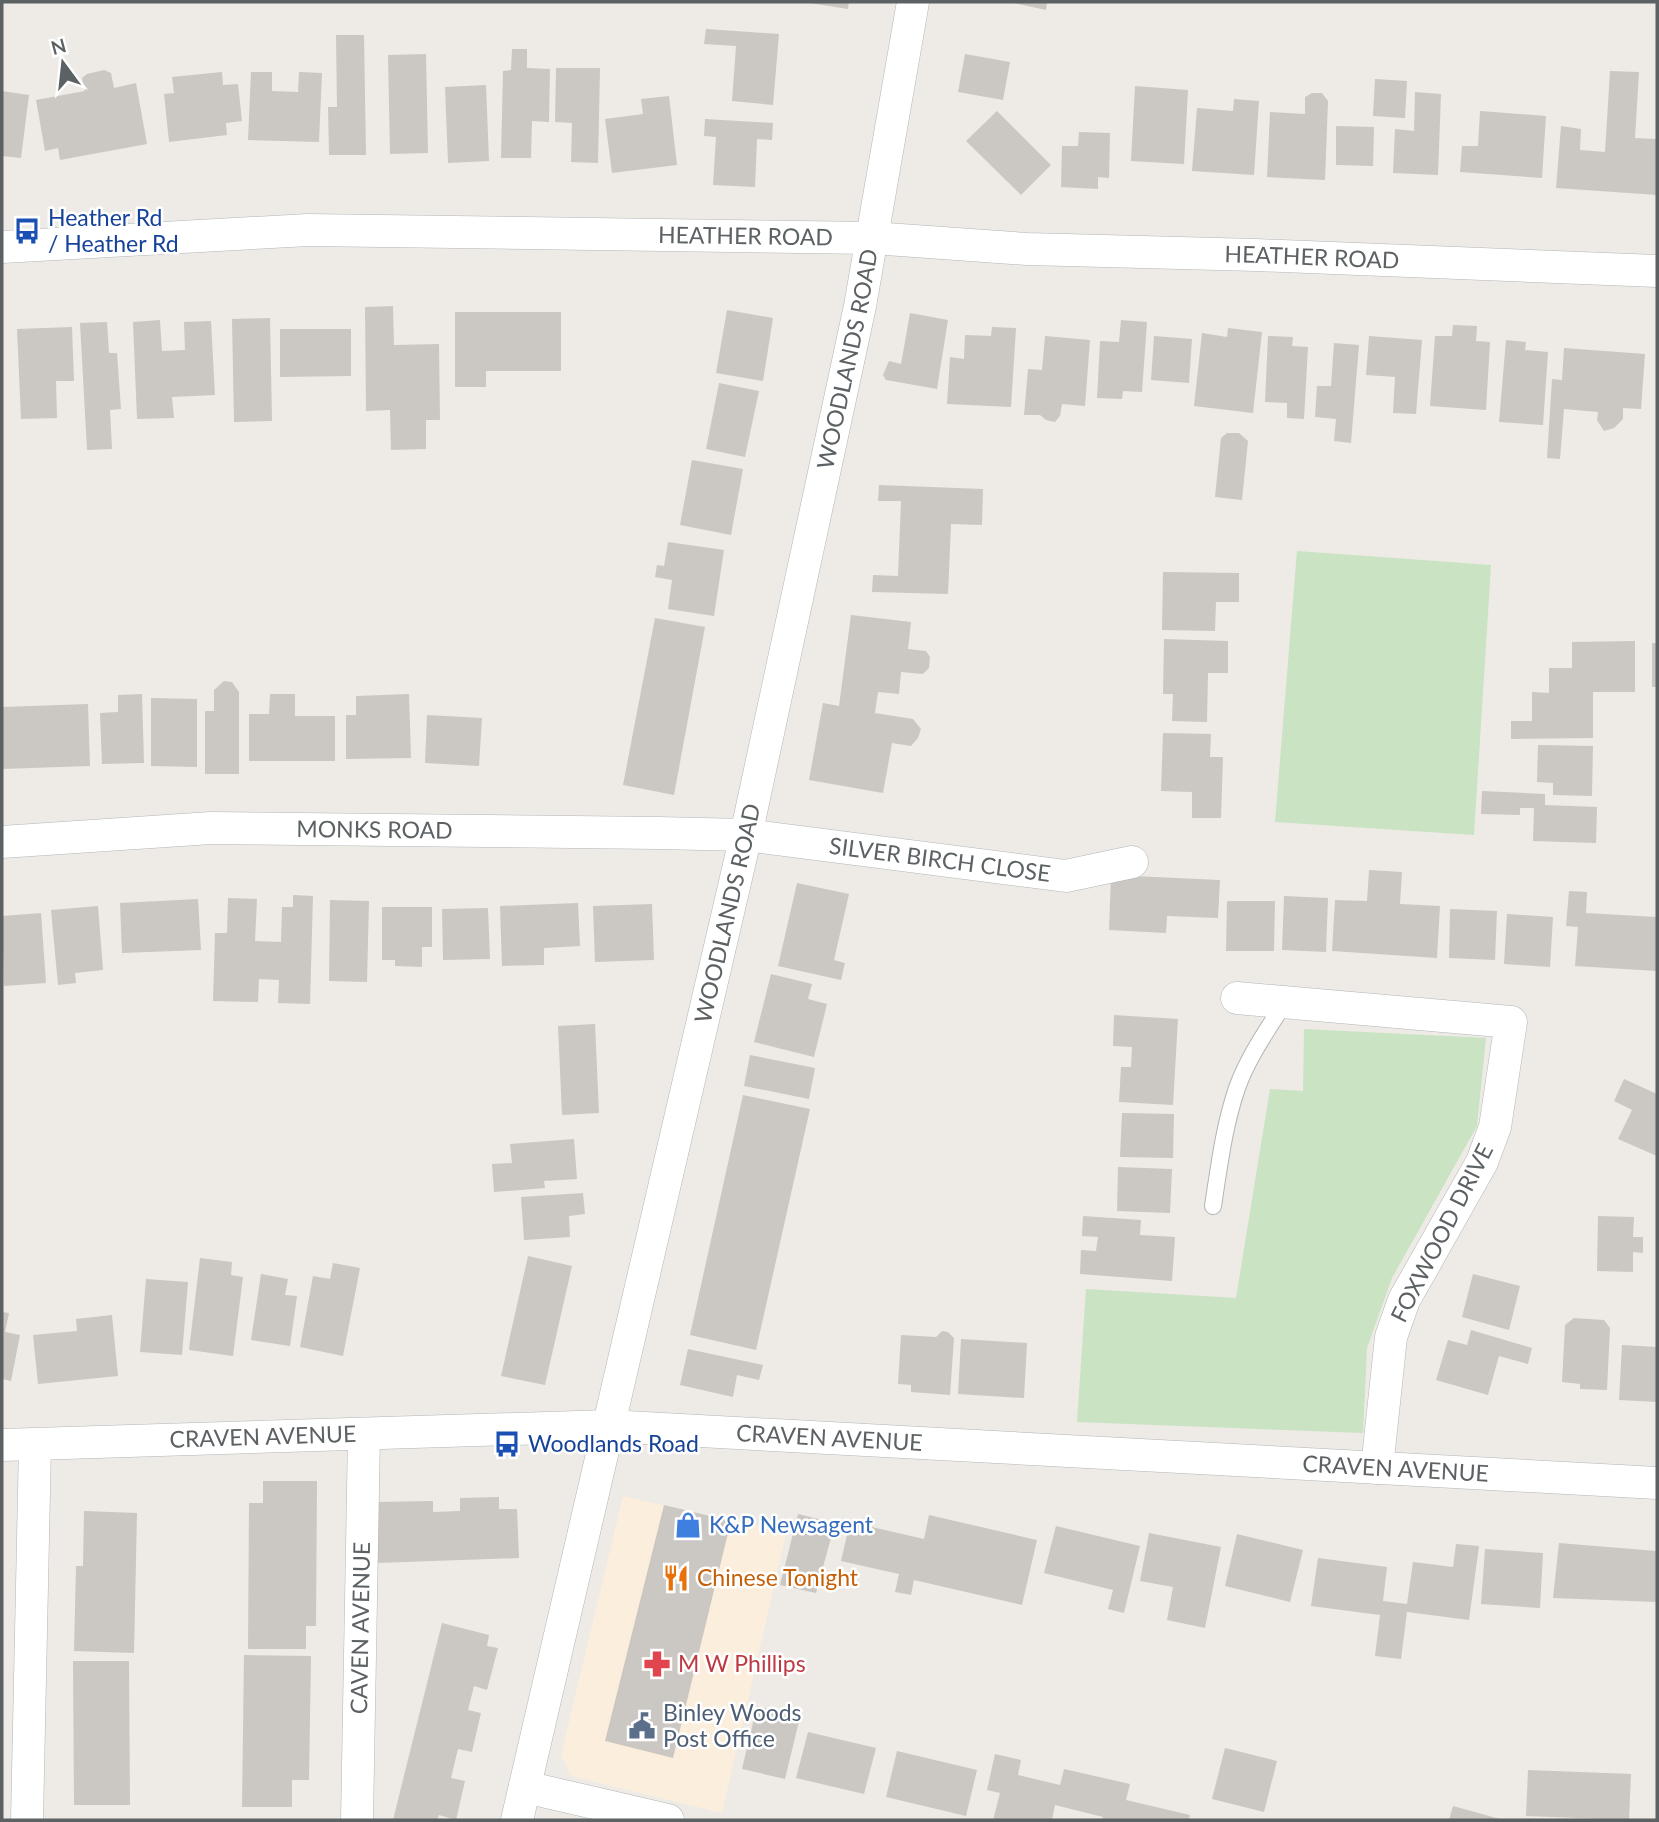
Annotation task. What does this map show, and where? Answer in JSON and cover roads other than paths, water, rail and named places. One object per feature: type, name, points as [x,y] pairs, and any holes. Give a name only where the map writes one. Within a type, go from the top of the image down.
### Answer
[{"type":"street","name":"WOODLANDS ROAD","points":[[517,1820],[746,835],[857,320],[913,2]]},
{"type":"street","name":"HEATHER ROAD","points":[[2,247],[308,230],[872,238],[1027,248],[1657,271]]},
{"type":"street","name":"MONKS ROAD","points":[[2,842],[211,828],[746,835]]},
{"type":"street","name":"SILVER BIRCH CLOSE","points":[[746,835],[1066,876],[1132,862]]},
{"type":"street","name":"FOXWOOD DRIVE","points":[[1237,998],[1511,1022],[1495,1127],[1482,1162],[1404,1300],[1391,1337],[1377,1468]]},
{"type":"street","name":"CRAVEN AVENUE","points":[[2,1445],[608,1426],[1657,1483]]},
{"type":"street","name":"CAVEN AVENUE","points":[[357,1820],[364,1435]]},
{"type":"street","points":[[27,1820],[35,1445]]},
{"type":"street","points":[[525,1787],[668,1820]]},
{"type":"lane","points":[[1213,1206],[1226,1130],[1237,1087],[1255,1050],[1285,1002]]},
{"type":"place","name":"Heather Rd / Heather Rd","points":[[27,231]]},
{"type":"place","name":"Woodlands Road","points":[[507,1444]]},
{"type":"place","name":"K&P Newsagent","points":[[688,1525]]},
{"type":"place","name":"Chinese Tonight","points":[[676,1578]]},
{"type":"place","name":"M W Phillips","points":[[657,1664]]},
{"type":"place","name":"Binley Woods Post Office","points":[[642,1726]]}]
